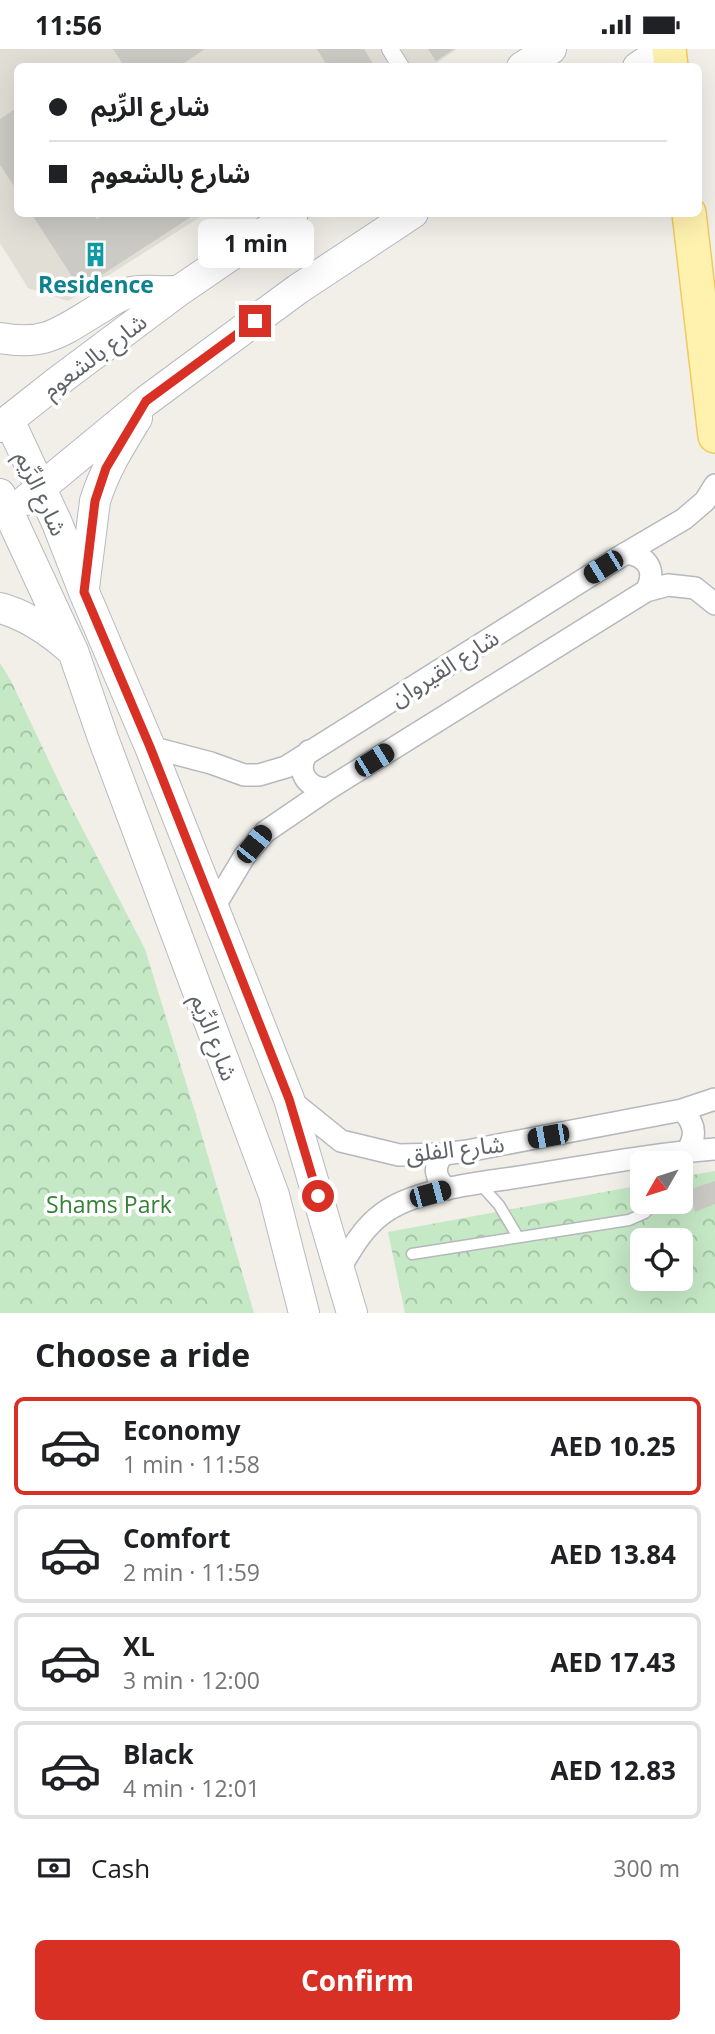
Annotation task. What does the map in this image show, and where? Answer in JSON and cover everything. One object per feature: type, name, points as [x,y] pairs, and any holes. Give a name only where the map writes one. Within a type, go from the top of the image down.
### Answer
[{"type":"main road","points":[[528,63],[551,49]]},
{"type":"main road","points":[[644,63],[667,49]]},
{"type":"main road","name":"شارع بالشعوم","points":[[4,424],[180,289],[287,217]]},
{"type":"main road","points":[[3,509],[41,488],[146,401],[298,289],[407,217]]},
{"type":"main road","points":[[689,217],[715,436]]},
{"type":"main road","points":[[0,338],[15,341],[44,339],[130,292],[172,292],[180,289]]},
{"type":"main road","points":[[84,592],[95,501],[99,488],[106,468],[146,401]]},
{"type":"main road","name":"شارع الرِّيم","points":[[4,424],[41,488],[61,531],[214,907],[289,1099],[352,1313]]},
{"type":"main road","name":"شارع الرِّيم","points":[[3,509],[73,651],[274,1195],[304,1313]]},
{"type":"main road","points":[[0,608],[25,617],[73,651]]},
{"type":"street","name":"شارع القيروان","points":[[150,747],[244,775],[259,775],[286,767],[626,552],[684,519],[705,501],[715,485]]},
{"type":"street","points":[[626,552],[643,558],[648,565],[651,574],[646,591]]},
{"type":"street","name":"شارع القيروان","points":[[214,907],[244,857],[265,832],[328,789],[646,591],[668,585],[695,588],[715,604]]},
{"type":"street","points":[[309,751],[302,765],[306,781],[312,786],[328,789]]},
{"type":"street","name":"شارع الفلق","points":[[289,1099],[341,1141],[399,1155],[443,1154],[682,1110],[715,1099]]},
{"type":"street","points":[[682,1110],[693,1125],[694,1135],[692,1143],[682,1151]]},
{"type":"street","name":"شارع الفلق","points":[[693,1153],[715,1149]]},
{"type":"street","points":[[443,1154],[436,1164],[436,1171],[442,1185],[448,1189]]},
{"type":"street","name":"شارع الفلق","points":[[340,1268],[363,1230],[383,1213],[412,1199],[448,1189],[630,1162]]},
{"type":"lane","points":[[481,1184],[499,1205],[518,1237]]},
{"type":"lane","points":[[412,1254],[629,1220],[640,1215]]},
{"type":"shaded area","points":[[0,49],[457,49],[437,63],[14,63],[14,217],[200,217],[68,301],[28,288],[0,243]]},
{"type":"green space","name":"Shams Park","points":[[0,663],[145,949],[254,1313],[0,1313]]},
{"type":"green space","points":[[715,1171],[715,1313],[405,1313],[388,1232],[630,1187],[630,1215],[693,1215],[693,1175]]},
{"type":"building","points":[[113,49],[205,49],[184,63],[122,63]]},
{"type":"building","points":[[317,49],[364,49],[373,63],[326,63]]},
{"type":"building","points":[[428,49],[454,49],[436,61]]},
{"type":"building","points":[[14,110],[14,186],[0,165],[0,119]]},
{"type":"building","name":"Residence","points":[[34,217],[191,217],[80,289]]},
{"type":"building","points":[[715,1181],[715,1204],[695,1212],[693,1188]]},
{"type":"place","name":"Residence","points":[[96,254]]},
{"type":"route","points":[[255,321],[146,401],[106,468],[99,488],[95,501],[84,592],[150,747],[289,1099],[318,1196]]}]
